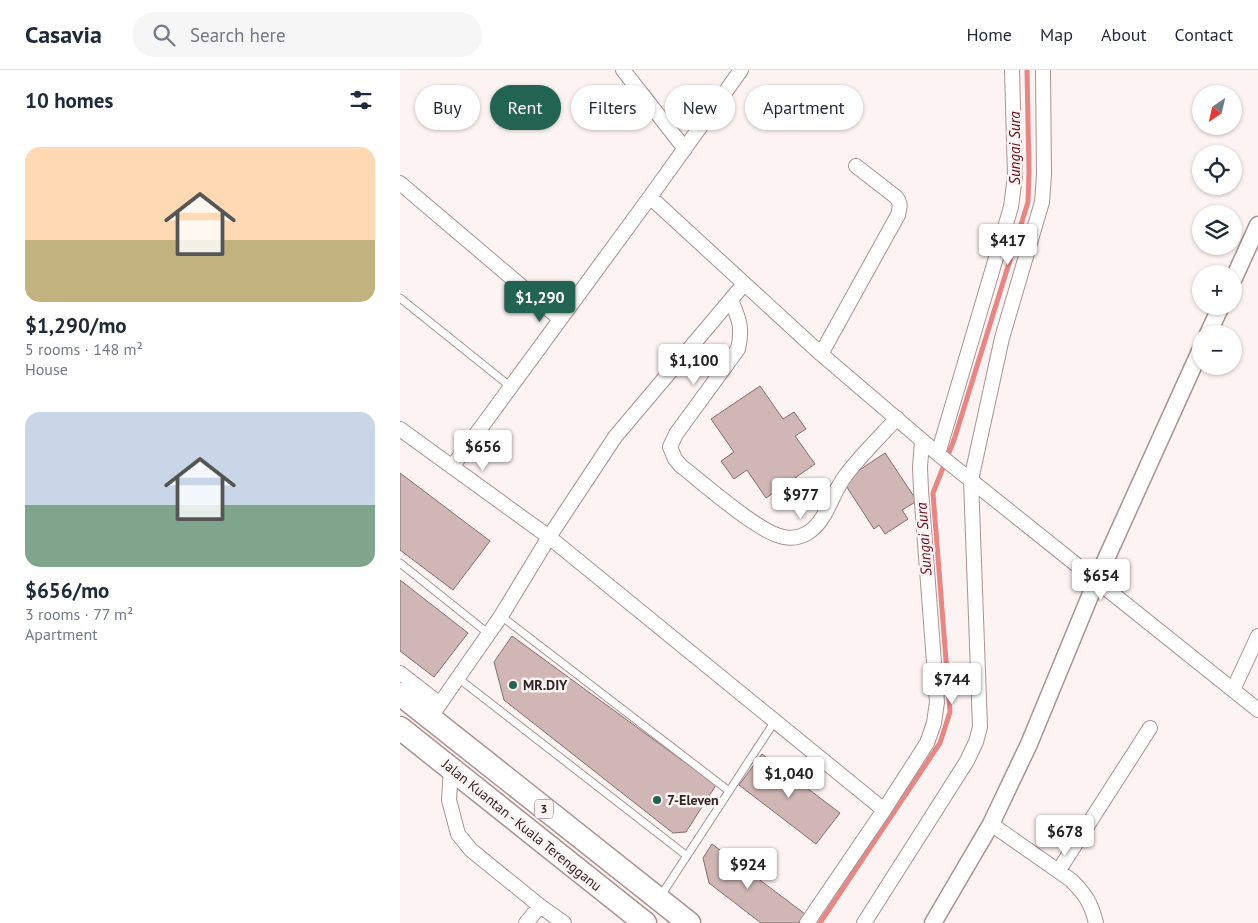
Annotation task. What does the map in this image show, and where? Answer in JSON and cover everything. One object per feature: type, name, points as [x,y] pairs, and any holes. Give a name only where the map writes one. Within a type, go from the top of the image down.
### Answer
[{"type":"highway","name":"Jalan Kuantan - Kuala Terengganu","points":[[400,694],[435,711],[658,900],[689,923]]},
{"type":"highway","name":"Jalan Kuantan - Kuala Terengganu","points":[[400,728],[637,921]]},
{"type":"street","points":[[623,70],[684,149]]},
{"type":"street","points":[[452,467],[741,70]]},
{"type":"street","points":[[940,455],[1011,207],[1015,176],[1012,70]]},
{"type":"street","points":[[864,923],[967,761],[976,742],[980,727],[966,475],[1002,338],[1042,202],[1044,175],[1043,70]]},
{"type":"street","points":[[821,354],[898,215],[900,207],[896,197],[856,166]]},
{"type":"street","points":[[400,182],[560,319]]},
{"type":"street","points":[[650,197],[821,354],[922,441],[1258,710]]},
{"type":"street","points":[[1240,265],[1258,225]]},
{"type":"street","points":[[400,673],[435,711],[501,616],[549,537],[615,437],[744,284]]},
{"type":"street","points":[[731,300],[740,322],[741,336],[738,349],[676,434],[670,447],[675,459],[681,466],[748,518],[767,531],[783,537],[798,538],[810,531],[822,518],[845,475],[897,418]]},
{"type":"street","points":[[934,923],[991,824],[1029,744],[1096,579],[1192,369]]},
{"type":"street","points":[[402,434],[452,467],[549,537],[884,810]]},
{"type":"street","points":[[807,923],[927,743],[934,723],[938,702],[921,490],[922,441]]},
{"type":"street","points":[[1233,690],[1258,636]]},
{"type":"street","points":[[1059,870],[1150,728]]},
{"type":"street","points":[[451,768],[449,800],[458,834],[472,850],[540,906],[564,923]]},
{"type":"street","points":[[991,824],[1059,870],[1083,892],[1091,905],[1096,923]]},
{"type":"street","points":[[526,923],[540,906]]},
{"type":"lane","points":[[400,298],[511,387]]},
{"type":"lane","points":[[400,563],[489,634]]},
{"type":"lane","points":[[501,616],[729,791]]},
{"type":"lane","points":[[458,678],[687,856]]},
{"type":"lane","points":[[658,900],[775,721]]},
{"type":"building","points":[[760,386],[783,419],[794,412],[806,429],[795,436],[815,464],[766,498],[747,470],[734,479],[721,461],[734,452],[711,419]]},
{"type":"building","points":[[885,453],[917,501],[902,510],[908,519],[885,534],[879,525],[874,529],[843,481]]},
{"type":"building","points":[[400,473],[490,541],[453,590],[400,550]]},
{"type":"building","points":[[400,580],[468,633],[434,677],[400,651]]},
{"type":"building","points":[[512,636],[716,785],[686,832],[673,833],[504,700],[494,662]]},
{"type":"building","points":[[762,754],[840,813],[816,844],[739,785]]},
{"type":"building","points":[[712,844],[805,914],[798,923],[761,923],[709,883],[703,858]]},
{"type":"waterway","name":"Sungai Sura","points":[[820,923],[940,743],[950,712],[933,493],[954,440],[1028,202],[1027,70]]},
{"type":"place","name":"MR.DIY","points":[[513,685]]},
{"type":"place","name":"7-Eleven","points":[[657,800]]}]
